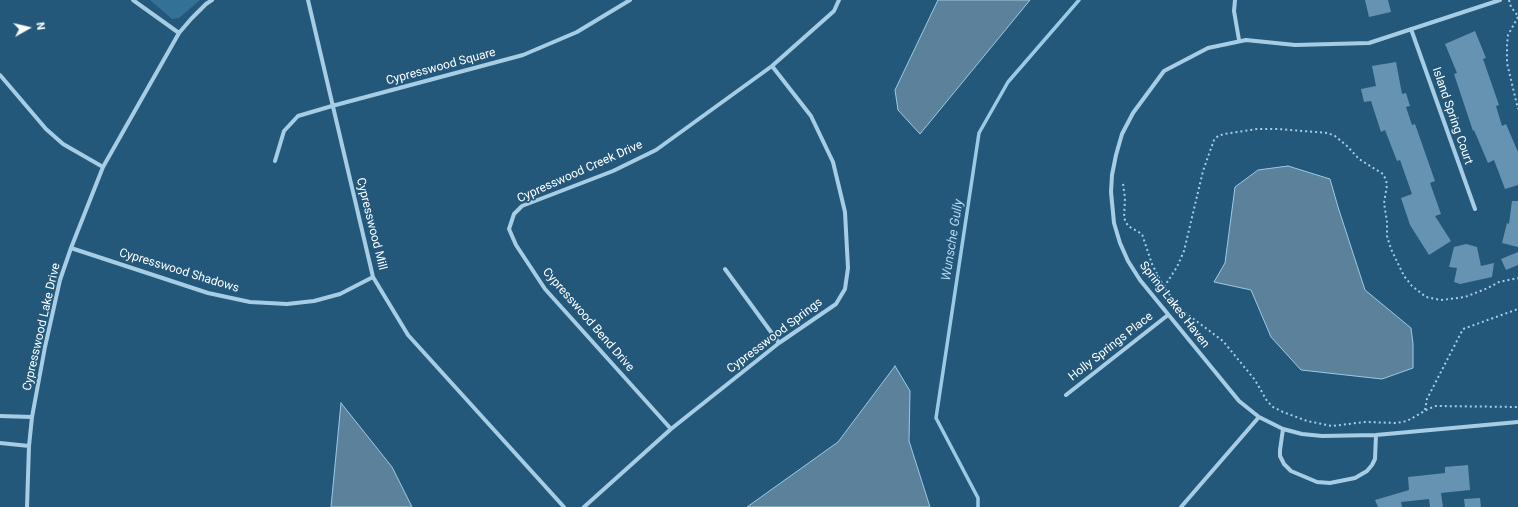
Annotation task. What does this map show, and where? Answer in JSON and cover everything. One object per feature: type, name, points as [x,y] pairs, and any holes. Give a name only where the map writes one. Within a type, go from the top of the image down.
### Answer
[{"type":"street","points":[[133,0],[179,33]]},
{"type":"street","name":"Cypresswood Lake Drive","points":[[28,507],[29,446],[32,418],[45,347],[60,280],[71,248],[103,166],[179,33],[206,4],[212,0]]},
{"type":"street","name":"Cypresswood Mill","points":[[308,0],[373,277],[408,335],[564,507]]},
{"type":"street","name":"Cypresswood Square","points":[[274,161],[284,131],[298,116],[523,55],[577,32],[630,0]]},
{"type":"street","name":"Cypresswood Creek Drive","points":[[514,214],[522,206],[613,171],[656,150],[772,66],[834,12],[839,0]]},
{"type":"street","points":[[1235,0],[1234,11],[1239,40]]},
{"type":"street","name":"Spring Lakes Haven","points":[[1500,0],[1369,43],[1294,45],[1239,40],[1208,48],[1164,71],[1133,113],[1122,134],[1116,155],[1112,175],[1111,192],[1114,223],[1120,243],[1128,261],[1140,280],[1240,401],[1259,417],[1283,429],[1302,434],[1322,436],[1376,435],[1518,422]]},
{"type":"street","name":"Island Spring Court","points":[[1411,29],[1475,209]]},
{"type":"street","name":"Cypresswood Springs","points":[[584,507],[671,429],[779,343],[836,304],[845,289],[848,268],[845,212],[833,162],[811,116],[772,66]]},
{"type":"street","points":[[0,75],[46,129],[63,144],[103,166]]},
{"type":"street","name":"Cypresswood Bend Drive","points":[[514,214],[510,229],[516,245],[545,288],[671,429]]},
{"type":"street","name":"Cypresswood Shadows","points":[[71,248],[208,293],[250,302],[287,304],[314,301],[340,294],[373,277]]},
{"type":"street","points":[[725,269],[779,343]]},
{"type":"street","name":"Holly Springs Place","points":[[1066,395],[1168,315]]},
{"type":"street","points":[[0,416],[32,418]]},
{"type":"street","points":[[1181,507],[1259,417]]},
{"type":"street","points":[[1283,429],[1280,456],[1284,464],[1291,471],[1317,482],[1330,483],[1355,478],[1367,471],[1375,459],[1376,435]]},
{"type":"street","points":[[0,443],[29,446]]},
{"type":"path","points":[[1509,0],[1511,7],[1518,17],[1508,35],[1507,45],[1507,64],[1518,109]]},
{"type":"path","points":[[1164,287],[1184,251],[1203,171],[1214,140],[1218,136],[1224,134],[1264,129],[1328,132],[1336,136],[1359,159],[1383,174],[1387,185],[1384,203],[1387,222],[1387,236],[1391,249],[1404,276],[1412,286],[1426,298],[1441,300],[1465,297],[1499,282],[1518,278]]},
{"type":"path","points":[[1123,184],[1125,198],[1124,218],[1128,226],[1142,234],[1152,264],[1164,287],[1179,308],[1223,341],[1255,380],[1267,401],[1273,407],[1307,421],[1332,426],[1365,422],[1402,422],[1407,421],[1436,406],[1518,407]]},
{"type":"path","points":[[1425,411],[1427,399],[1463,329],[1518,309]]},
{"type":"shaded area","points":[[150,0],[200,0],[179,18],[172,19]]},
{"type":"shaded area","points":[[938,0],[1030,0],[920,134],[898,110],[895,90]]},
{"type":"shaded area","points":[[1288,166],[1330,179],[1365,290],[1411,328],[1413,368],[1382,379],[1301,370],[1271,337],[1251,290],[1214,282],[1225,263],[1235,187],[1258,170]]},
{"type":"shaded area","points":[[895,366],[910,391],[909,441],[930,507],[747,507],[838,442]]},
{"type":"shaded area","points":[[341,403],[392,467],[412,507],[331,507]]},
{"type":"building","points":[[1365,0],[1388,0],[1391,12],[1369,17]]},
{"type":"building","points":[[1475,31],[1486,58],[1483,59],[1499,105],[1496,106],[1502,126],[1506,124],[1518,152],[1518,185],[1505,189],[1494,160],[1488,163],[1474,130],[1473,131],[1454,74],[1457,73],[1445,44]]},
{"type":"building","points":[[1396,62],[1402,94],[1406,93],[1410,106],[1406,107],[1412,125],[1415,124],[1435,181],[1430,183],[1441,214],[1435,216],[1451,241],[1429,255],[1410,225],[1401,198],[1412,194],[1400,160],[1397,161],[1385,130],[1381,132],[1371,101],[1364,102],[1361,89],[1376,86],[1372,66]]},
{"type":"building","points":[[1512,201],[1518,201],[1518,247],[1502,243],[1507,223],[1509,224]]},
{"type":"building","points":[[1466,244],[1477,247],[1481,266],[1494,263],[1492,277],[1460,284],[1454,282],[1457,268],[1449,267],[1454,247]]},
{"type":"building","points":[[1518,252],[1518,265],[1506,270],[1501,259]]},
{"type":"building","points":[[1468,465],[1470,490],[1441,493],[1443,507],[1430,507],[1429,499],[1401,502],[1402,507],[1378,507],[1375,500],[1409,490],[1408,477],[1445,473],[1445,467]]},
{"type":"building","points":[[1480,498],[1481,507],[1465,507],[1464,499]]},
{"type":"waterway","name":"Wunsche Gully","points":[[978,507],[978,498],[936,418],[979,133],[1008,82],[1079,0]]}]
